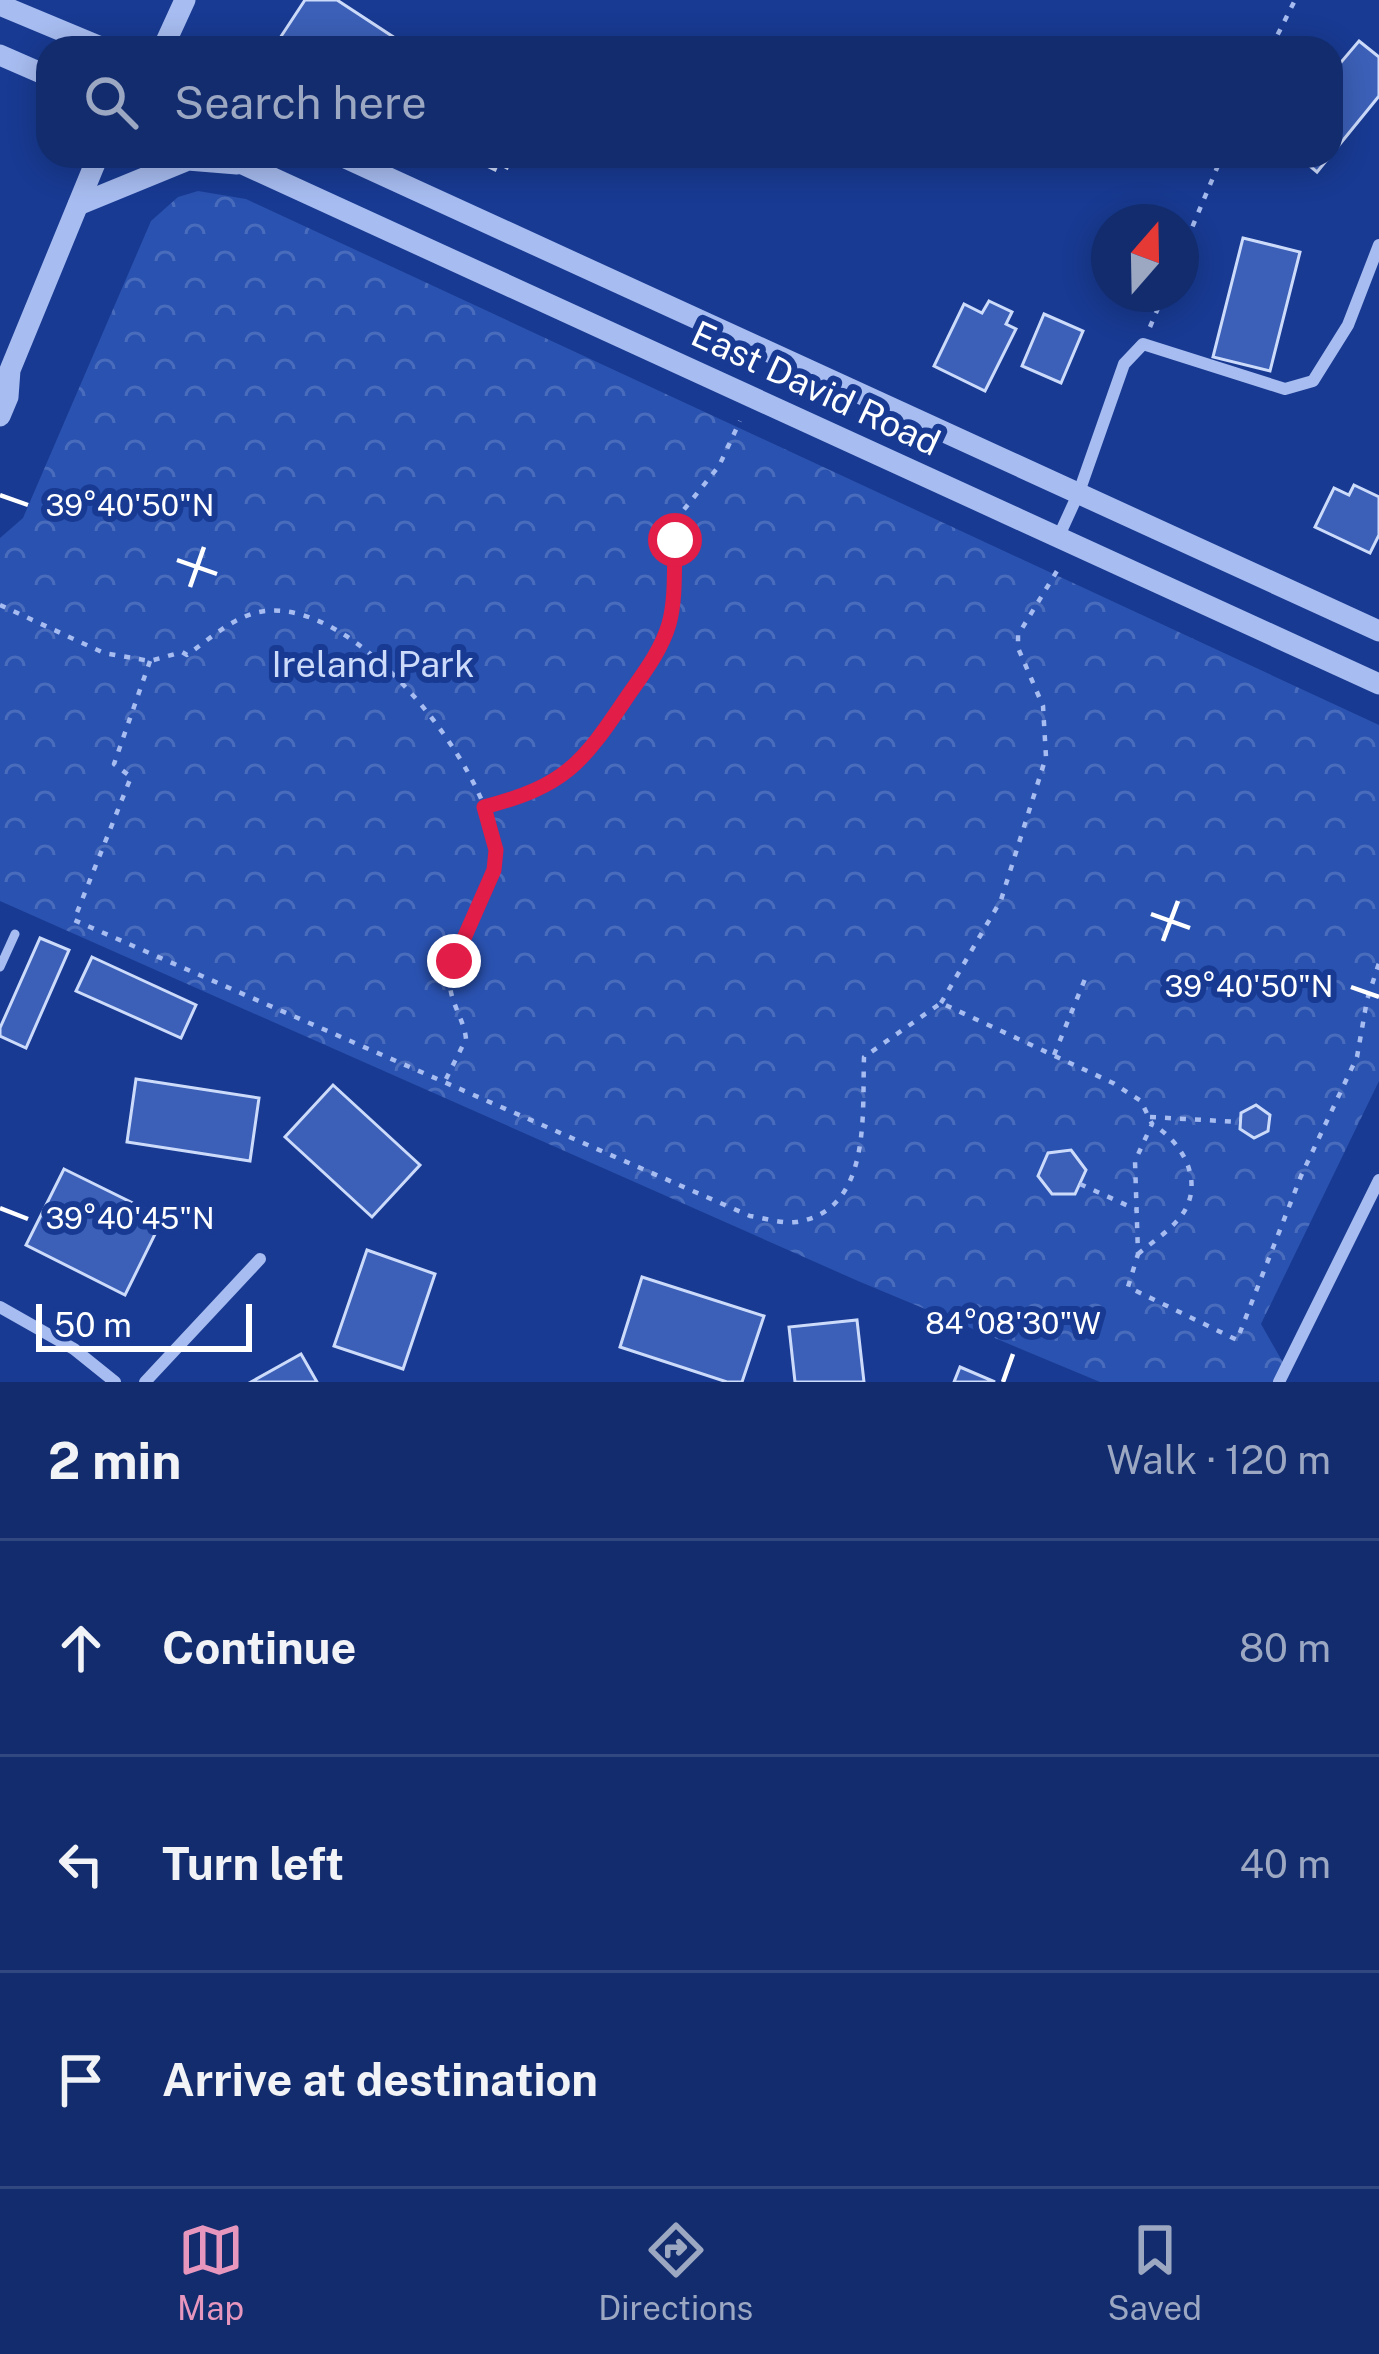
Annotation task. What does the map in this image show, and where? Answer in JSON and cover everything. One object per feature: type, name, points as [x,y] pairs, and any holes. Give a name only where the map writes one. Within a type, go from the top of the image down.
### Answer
[{"type":"street","points":[[168,36],[185,0]]},
{"type":"street","points":[[0,5],[74,36]]},
{"type":"street","points":[[0,55],[36,71]]},
{"type":"street","points":[[0,416],[8,397],[10,370],[93,168]]},
{"type":"street","points":[[79,205],[169,168]]},
{"type":"street","name":"East David Road","points":[[251,168],[1379,684]]},
{"type":"street","name":"East David Road","points":[[367,168],[1379,631]]},
{"type":"street","points":[[1058,538],[1124,364],[1143,344],[1286,389],[1312,381],[1348,325],[1379,245]]},
{"type":"street","points":[[1279,1382],[1379,1180]]},
{"type":"street","points":[[146,1382],[260,1259]]},
{"type":"street","points":[[0,1307],[74,1349],[115,1382]]},
{"type":"lane","points":[[0,967],[15,934]]},
{"type":"path","points":[[1277,36],[1295,0]]},
{"type":"path","points":[[1199,211],[1217,168]]},
{"type":"path","points":[[1143,344],[1156,312]]},
{"type":"path","points":[[484,807],[526,796],[567,774],[587,755],[659,649],[670,620],[678,517],[719,466],[740,421]]},
{"type":"path","points":[[150,662],[129,712],[115,764],[131,777],[74,920],[750,1216],[793,1222],[826,1213],[850,1184],[860,1153],[864,1057],[941,1003],[1000,900],[1046,758],[1043,706],[1018,648],[1018,635],[1060,566]]},
{"type":"path","points":[[0,604],[104,653],[150,662],[182,652],[187,655],[239,618],[284,611],[316,620],[360,646],[404,686],[459,759],[484,807],[496,850],[494,870],[454,961],[451,995],[466,1040],[445,1082]]},
{"type":"path","points":[[1150,1120],[1135,1161],[1138,1254],[1128,1287],[1237,1340],[1301,1176],[1357,1057],[1379,963]]},
{"type":"path","points":[[1054,1055],[1085,979]]},
{"type":"path","points":[[941,1003],[1127,1092],[1179,1144],[1192,1184],[1189,1203],[1178,1221],[1138,1254]]},
{"type":"path","points":[[1150,1120],[1240,1122]]},
{"type":"path","points":[[1079,1184],[1135,1209]]},
{"type":"green space","name":"Ireland Park","points":[[198,191],[246,199],[1379,725],[1379,1081],[1261,1324],[1286,1368],[1279,1382],[1100,1382],[858,1281],[0,901],[0,538],[23,518],[151,221],[178,197]]},
{"type":"building","points":[[305,0],[337,0],[392,36],[281,36]]},
{"type":"building","points":[[1359,41],[1379,57],[1379,96],[1343,140],[1343,60]]},
{"type":"building","points":[[1243,238],[1300,252],[1270,371],[1213,357]]},
{"type":"building","points":[[989,301],[1012,312],[1006,324],[1016,329],[985,391],[934,366],[964,304],[982,313]]},
{"type":"building","points":[[1044,314],[1083,331],[1061,383],[1022,366]]},
{"type":"building","points":[[1354,485],[1379,497],[1379,535],[1370,553],[1315,527],[1334,488],[1349,495]]},
{"type":"building","points":[[40,938],[69,950],[26,1048],[0,1036],[0,1028]]},
{"type":"building","points":[[92,957],[196,1005],[181,1038],[76,991]]},
{"type":"building","points":[[136,1079],[259,1098],[250,1161],[127,1142]]},
{"type":"building","points":[[333,1085],[420,1165],[372,1217],[285,1137]]},
{"type":"building","points":[[1256,1105],[1270,1115],[1268,1131],[1254,1138],[1240,1129],[1241,1113]]},
{"type":"building","points":[[1071,1150],[1086,1170],[1075,1194],[1052,1194],[1038,1176],[1048,1153]]},
{"type":"building","points":[[64,1169],[163,1218],[125,1295],[26,1245]]},
{"type":"building","points":[[367,1250],[435,1274],[403,1369],[334,1346]]},
{"type":"building","points":[[642,1277],[764,1316],[742,1382],[727,1382],[620,1347]]},
{"type":"building","points":[[857,1320],[864,1382],[795,1382],[789,1327]]},
{"type":"building","points":[[301,1354],[317,1382],[251,1382]]},
{"type":"building","points":[[960,1367],[995,1382],[954,1382]]},
{"type":"route","points":[[454,961],[494,870],[496,850],[484,807],[526,796],[567,774],[587,755],[659,649],[670,620],[675,540]]}]
